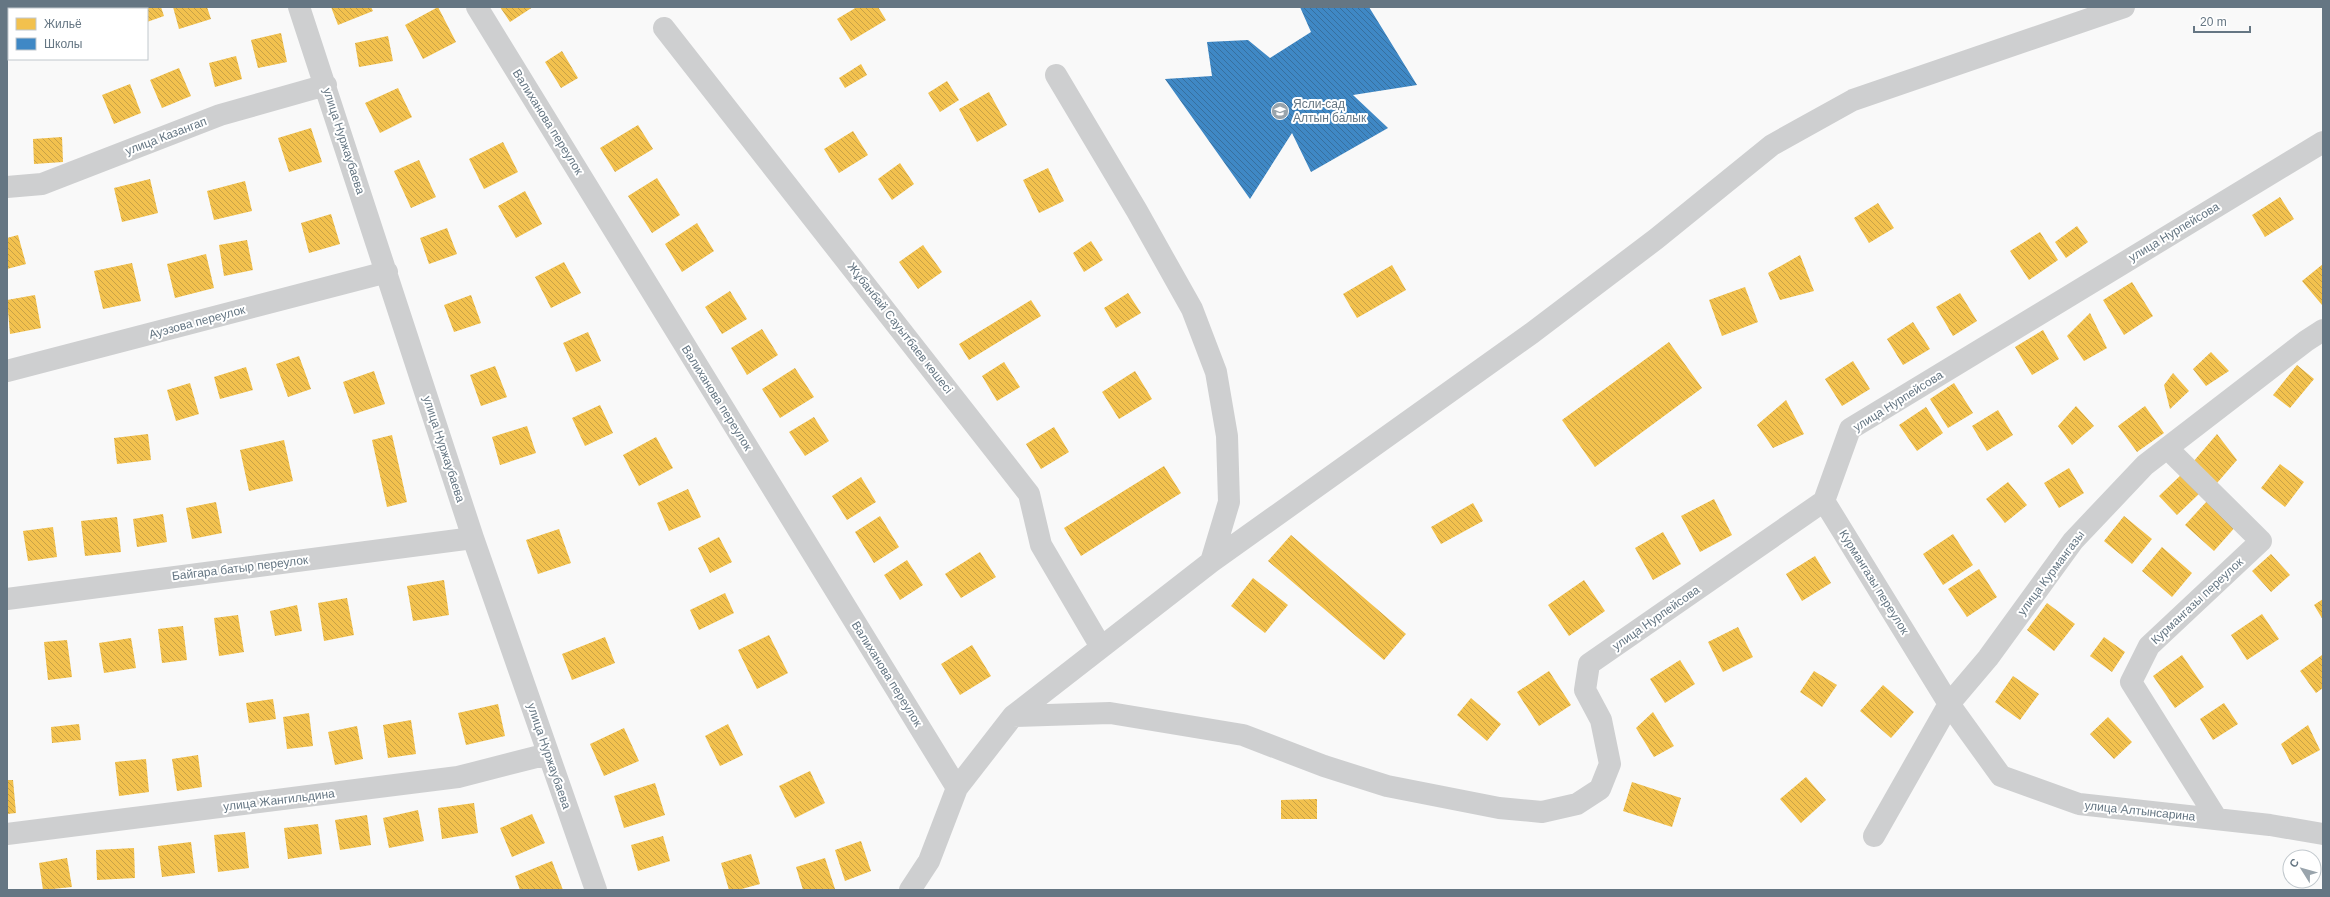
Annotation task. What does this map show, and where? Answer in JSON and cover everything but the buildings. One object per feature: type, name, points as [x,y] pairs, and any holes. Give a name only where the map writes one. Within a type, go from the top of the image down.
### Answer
[{"type":"street","name":"улица Нуржаубаева","points":[[299,7],[326,85],[473,538],[596,890]]},
{"type":"street","name":"Валиханова переулок","points":[[477,7],[957,788]]},
{"type":"street","points":[[910,890],[929,861],[957,788],[1013,716],[1210,562],[1532,333],[1656,239],[1772,145],[1853,100],[2124,7]]},
{"type":"street","name":"Жұбанбай Сауытбаев көшесі","points":[[664,28],[1030,494],[1041,545],[1101,647]]},
{"type":"street","points":[[1056,75],[1137,211],[1192,309],[1216,372],[1227,436],[1229,502],[1210,562]]},
{"type":"street","name":"улица Казангап","points":[[7,187],[42,184],[220,115],[326,85]]},
{"type":"street","name":"улица Нурпейсова","points":[[1013,716],[1110,713],[1243,735],[1324,766],[1387,786],[1499,808],[1542,812],[1577,804],[1600,789],[1610,764],[1601,720],[1585,690],[1589,664],[1824,501],[1850,429],[2323,142]]},
{"type":"street","name":"Ауэзова переулок","points":[[7,371],[387,272]]},
{"type":"street","name":"улица Курмангазы","points":[[1874,836],[1949,704],[1988,658],[2073,541],[2145,465],[2306,341],[2323,330]]},
{"type":"street","name":"Курмангазы переулок","points":[[2167,448],[2262,541],[2149,646],[2130,682],[2217,819]]},
{"type":"street","name":"Курмангазы переулок","points":[[1824,501],[1949,704]]},
{"type":"street","name":"Байгара батыр переулок","points":[[7,599],[473,538]]},
{"type":"street","name":"улица Алтынсарина","points":[[1949,704],[2002,776],[2078,804],[2217,819],[2323,834]]},
{"type":"street","name":"улица Жангильдина","points":[[7,834],[458,777],[548,754]]},
{"type":"place","name":"Ясли-сад Алтын балык","points":[[1280,111]]}]
